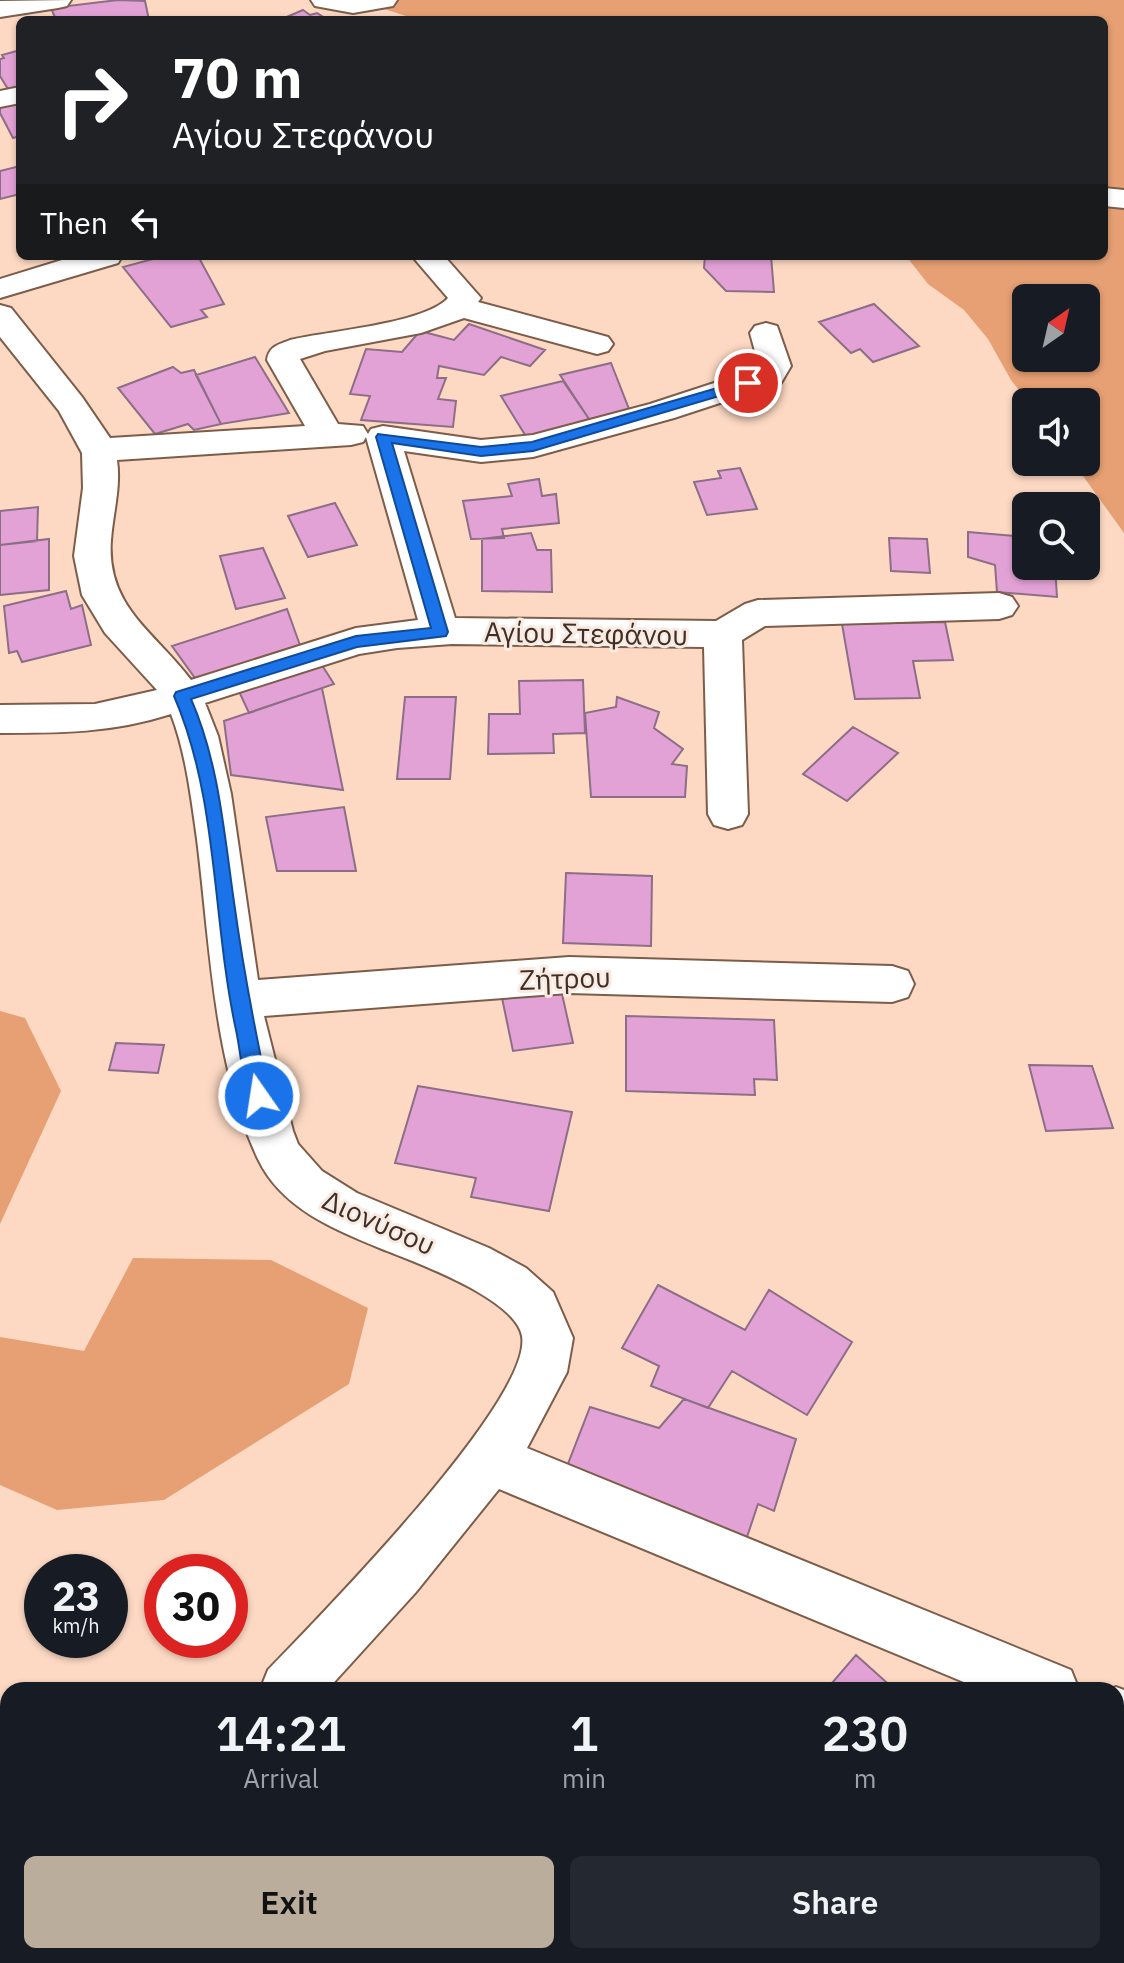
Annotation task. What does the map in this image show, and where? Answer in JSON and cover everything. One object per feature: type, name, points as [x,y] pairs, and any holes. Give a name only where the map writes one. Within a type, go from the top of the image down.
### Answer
[{"type":"street","points":[[10,12],[58,0]]},
{"type":"street","points":[[324,0],[387,16]]},
{"type":"street","points":[[353,5],[384,0]]},
{"type":"street","points":[[0,289],[94,260]]},
{"type":"street","points":[[431,260],[463,294],[465,298],[460,307]]},
{"type":"street","points":[[327,435],[283,360],[284,354],[424,322],[460,307],[597,344]]},
{"type":"street","points":[[0,315],[78,416],[98,450],[327,435],[383,437],[481,451],[552,442],[769,376],[775,366],[766,333]]},
{"type":"street","points":[[383,437],[440,632]]},
{"type":"street","name":"Διονύσου","points":[[98,450],[100,467],[90,548],[94,577],[116,621],[182,696],[198,733],[210,788],[238,1000],[265,1115],[276,1147],[290,1173],[314,1195],[331,1205],[445,1251],[525,1297],[538,1312],[548,1339],[544,1361],[531,1391],[490,1459],[394,1576],[295,1682]]},
{"type":"street","points":[[723,634],[758,613],[999,606]]},
{"type":"street","name":"Αγίου Στεφάνου","points":[[0,719],[110,716],[356,641],[440,632],[723,634],[728,814]]},
{"type":"street","name":"Ζήτρου","points":[[238,1000],[569,975],[892,984]]},
{"type":"street","points":[[490,1459],[1032,1682]]},
{"type":"shaded area","points":[[357,0],[1124,0],[1124,533],[1100,500],[1100,492],[1095,492],[1083,476],[1100,476],[1100,388],[1017,388],[988,339],[964,310],[928,284],[909,260],[1108,260],[1108,16],[406,16]]},
{"type":"shaded area","points":[[0,1011],[25,1018],[61,1091],[0,1224]]},
{"type":"shaded area","points":[[133,1258],[271,1260],[368,1308],[349,1384],[164,1500],[57,1510],[0,1485],[0,1337],[84,1351]]},
{"type":"building","points":[[118,0],[145,1],[148,16],[54,16],[51,8]]},
{"type":"building","points":[[303,10],[310,15],[317,13],[322,16],[289,16]]},
{"type":"building","points":[[16,51],[16,87],[8,89],[0,76],[2,55]]},
{"type":"building","points":[[16,100],[16,137],[13,138],[0,113],[0,103]]},
{"type":"building","points":[[16,167],[16,195],[0,199],[0,171]]},
{"type":"building","points":[[149,260],[200,260],[224,304],[201,310],[207,317],[171,327],[123,267]]},
{"type":"building","points":[[705,260],[771,260],[774,292],[726,291],[704,268]]},
{"type":"building","points":[[874,304],[919,346],[873,362],[860,349],[851,353],[819,322]]},
{"type":"building","points":[[469,324],[545,350],[530,366],[501,357],[484,375],[439,366],[437,378],[446,378],[438,399],[456,401],[453,427],[361,420],[370,396],[350,394],[366,349],[402,352],[420,331],[454,340]]},
{"type":"building","points":[[255,357],[289,413],[221,424],[196,375]]},
{"type":"building","points":[[611,363],[629,409],[591,422],[560,375]]},
{"type":"building","points":[[173,367],[181,373],[194,370],[221,424],[194,430],[188,424],[155,434],[118,388]]},
{"type":"building","points":[[563,381],[591,422],[527,438],[501,396]]},
{"type":"building","points":[[740,468],[757,509],[707,515],[694,482],[721,478],[718,471]]},
{"type":"building","points":[[539,479],[542,496],[556,494],[559,523],[502,529],[504,538],[471,539],[463,501],[512,496],[508,484]]},
{"type":"building","points":[[335,503],[357,545],[308,557],[288,516]]},
{"type":"building","points":[[38,507],[37,541],[0,545],[0,511]]},
{"type":"building","points":[[968,532],[1012,536],[1012,580],[1056,580],[1057,597],[997,592],[995,565],[968,557]]},
{"type":"building","points":[[531,533],[537,550],[551,550],[552,592],[482,591],[482,539]]},
{"type":"building","points":[[889,538],[927,539],[930,573],[891,571]]},
{"type":"building","points":[[49,539],[49,590],[0,595],[0,545]]},
{"type":"building","points":[[263,548],[285,598],[236,609],[220,556]]},
{"type":"building","points":[[66,591],[71,609],[82,605],[91,645],[22,662],[17,651],[9,653],[4,606]]},
{"type":"building","points":[[287,609],[301,648],[195,678],[172,646]]},
{"type":"building","points":[[945,622],[953,660],[913,661],[920,698],[855,699],[842,624]]},
{"type":"building","points":[[320,662],[334,684],[249,713],[236,685]]},
{"type":"building","points":[[583,680],[585,733],[553,734],[554,753],[488,754],[489,714],[520,714],[519,681]]},
{"type":"building","points":[[322,688],[343,790],[231,775],[224,721]]},
{"type":"building","points":[[405,697],[456,697],[450,779],[397,779]]},
{"type":"building","points":[[617,697],[659,712],[654,728],[683,749],[672,764],[687,766],[685,797],[591,797],[585,713],[616,707]]},
{"type":"building","points":[[853,727],[898,753],[847,801],[803,774]]},
{"type":"building","points":[[344,807],[356,871],[277,871],[266,817]]},
{"type":"building","points":[[566,873],[652,876],[651,946],[563,943]]},
{"type":"building","points":[[560,985],[573,1043],[513,1051],[501,993]]},
{"type":"building","points":[[626,1016],[774,1020],[777,1080],[754,1079],[755,1095],[626,1091]]},
{"type":"building","points":[[116,1043],[164,1045],[158,1073],[109,1070]]},
{"type":"building","points":[[1029,1065],[1092,1066],[1113,1128],[1046,1131]]},
{"type":"building","points":[[418,1086],[572,1112],[549,1211],[471,1197],[476,1178],[395,1163]]},
{"type":"building","points":[[658,1285],[745,1330],[769,1290],[852,1342],[807,1415],[732,1371],[708,1408],[651,1386],[659,1366],[622,1348]]},
{"type":"building","points":[[684,1399],[796,1439],[774,1511],[758,1504],[745,1543],[566,1469],[590,1407],[659,1428]]},
{"type":"building","points":[[856,1655],[886,1682],[833,1682]]},
{"type":"route","points":[[259,1096],[238,1000],[210,788],[198,733],[182,696],[356,641],[440,632],[383,437],[481,451],[533,446],[662,411],[748,383]]}]
